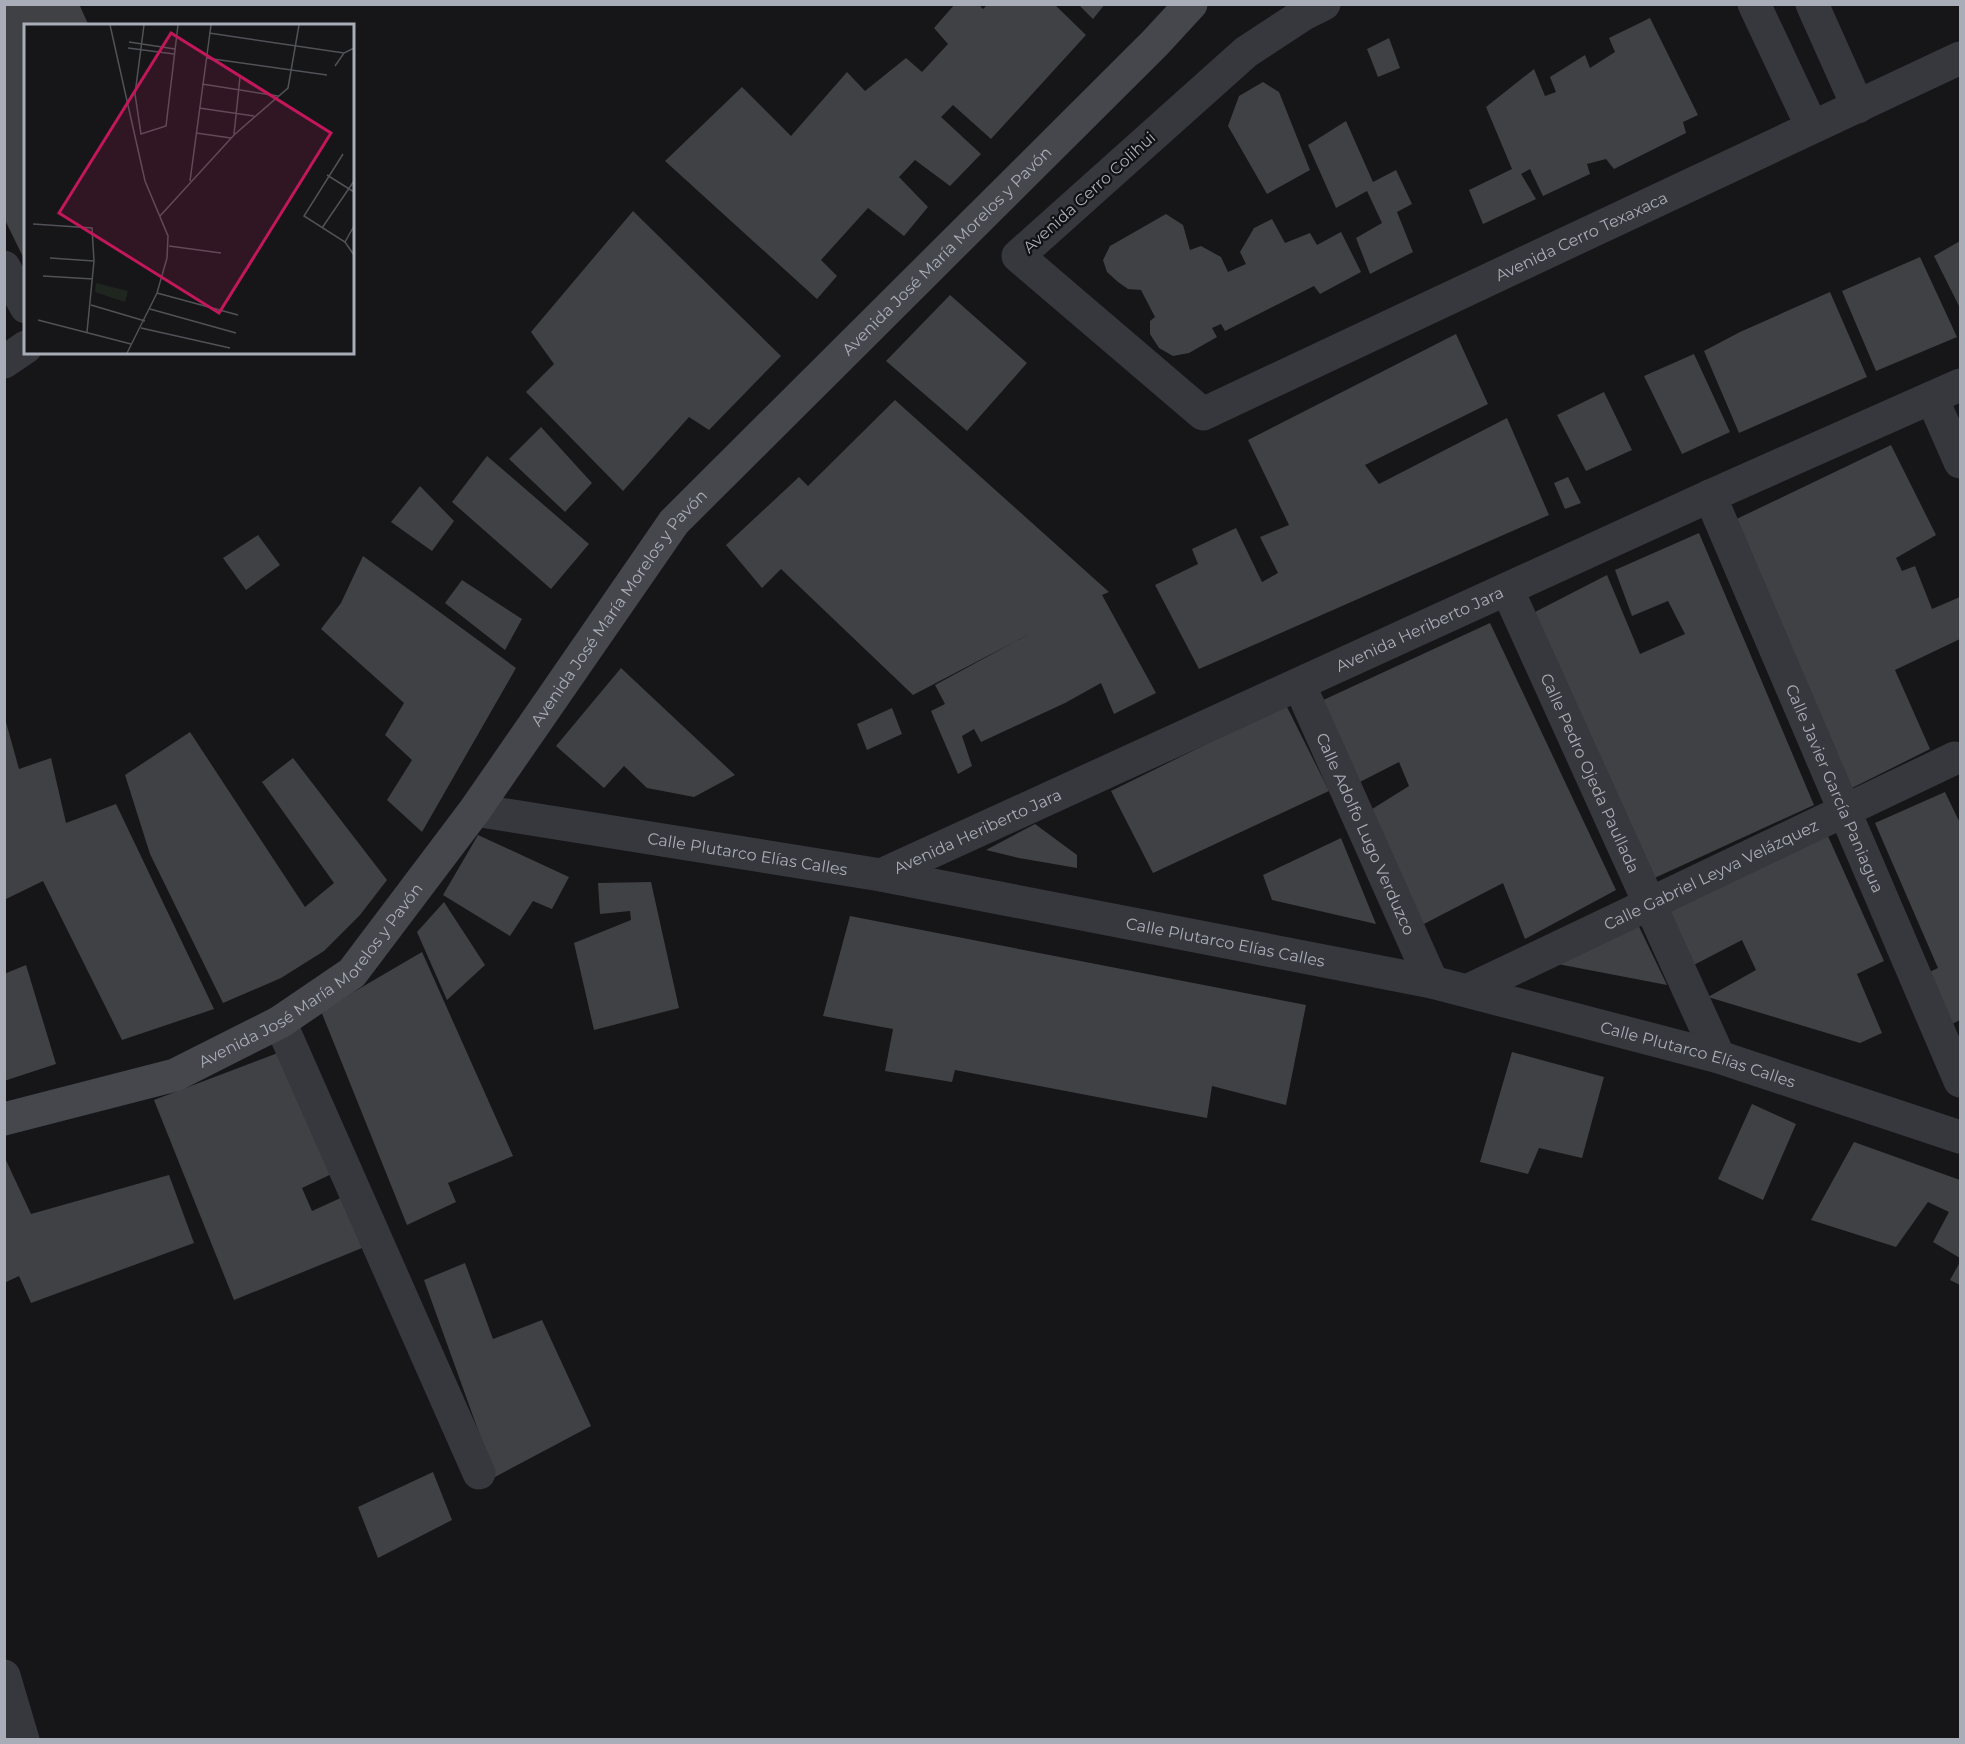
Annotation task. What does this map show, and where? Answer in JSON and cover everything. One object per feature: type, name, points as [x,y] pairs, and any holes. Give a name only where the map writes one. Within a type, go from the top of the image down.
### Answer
[{"type":"main road","name":"Avenida José María Morelos y Pavón","points":[[4,1119],[175,1075],[280,1022],[352,973],[475,810],[674,522],[1155,43],[1191,4]]},
{"type":"street","name":"Avenida Cerro Colihui","points":[[1203,414],[1018,256],[1246,52],[1304,14],[1324,4]]},
{"type":"street","points":[[1754,4],[1812,127]]},
{"type":"street","points":[[1812,4],[1858,107]]},
{"type":"street","name":"Avenida Cerro Texaxaca","points":[[1203,414],[1960,58]]},
{"type":"street","points":[[4,267],[24,303]]},
{"type":"street","points":[[4,362],[24,348]]},
{"type":"street","points":[[1946,391],[1960,462]]},
{"type":"street","name":"Avenida Heriberto Jara","points":[[881,875],[1710,496],[1946,391]]},
{"type":"street","name":"Calle Javier García Paniagua","points":[[1710,496],[1960,1081]]},
{"type":"street","name":"Calle Pedro Ojeda Paullada","points":[[1507,589],[1719,1057]]},
{"type":"street","name":"Calle Adolfo Lugo Verduzco","points":[[1299,684],[1432,982]]},
{"type":"street","name":"Calle Gabriel Leyva Velázquez","points":[[1469,990],[1955,758]]},
{"type":"street","name":"Calle Plutarco Elías Calles","points":[[475,810],[881,875],[1469,990],[1719,1057],[1960,1137]]},
{"type":"street","points":[[280,1022],[479,1473]]},
{"type":"street","points":[[4,1676],[23,1740]]},
{"type":"building","points":[[4,4],[79,4],[88,24],[24,24],[24,259],[4,218]]},
{"type":"building","points":[[955,4],[978,4],[983,9],[988,4],[1054,4],[1086,35],[991,139],[953,105],[941,117],[981,154],[950,186],[915,160],[899,177],[928,207],[904,236],[868,208],[821,260],[837,276],[817,299],[665,161],[742,87],[791,136],[847,72],[865,91],[906,58],[922,72],[948,44],[934,28]]},
{"type":"building","points":[[1078,4],[1105,4],[1093,19]]},
{"type":"building","points":[[1650,18],[1698,115],[1683,122],[1686,133],[1614,169],[1606,159],[1587,164],[1590,174],[1543,196],[1530,169],[1521,174],[1536,199],[1483,224],[1469,190],[1512,169],[1486,107],[1534,69],[1545,96],[1556,92],[1550,77],[1585,55],[1590,68],[1615,52],[1609,38]]},
{"type":"building","points":[[1389,38],[1400,68],[1378,77],[1367,49]]},
{"type":"building","points":[[1263,82],[1279,92],[1310,170],[1267,194],[1228,126],[1239,96]]},
{"type":"building","points":[[1346,121],[1373,182],[1396,170],[1412,204],[1397,212],[1413,252],[1370,274],[1356,238],[1382,223],[1367,191],[1336,208],[1308,145]]},
{"type":"building","points":[[633,211],[781,356],[709,430],[689,417],[623,491],[526,392],[554,364],[531,332]]},
{"type":"building","points":[[1166,214],[1183,225],[1190,250],[1201,246],[1221,257],[1228,272],[1246,264],[1240,252],[1254,228],[1272,219],[1285,243],[1310,233],[1317,245],[1341,232],[1361,272],[1320,294],[1314,286],[1225,331],[1221,324],[1212,328],[1217,337],[1189,353],[1173,356],[1159,348],[1150,334],[1150,321],[1155,317],[1141,290],[1128,289],[1118,282],[1107,272],[1103,260],[1110,246]]},
{"type":"building","points":[[1960,241],[1960,308],[1934,256]]},
{"type":"building","points":[[1920,257],[1957,337],[1876,371],[1842,291]]},
{"type":"building","points":[[1830,292],[1867,377],[1739,433],[1704,351],[1740,332]]},
{"type":"building","points":[[950,295],[1027,363],[967,431],[886,361]]},
{"type":"building","points":[[1456,334],[1488,404],[1365,465],[1379,484],[1507,418],[1549,515],[1199,669],[1155,585],[1198,564],[1192,549],[1236,528],[1262,582],[1278,573],[1260,537],[1289,525],[1248,440]]},
{"type":"building","points":[[1694,354],[1730,432],[1682,454],[1644,376]]},
{"type":"building","points":[[1604,392],[1632,450],[1586,471],[1557,415]]},
{"type":"building","points":[[895,400],[1109,592],[1102,595],[1156,693],[1114,714],[1101,683],[1065,703],[981,742],[974,729],[962,736],[972,766],[958,774],[931,711],[945,704],[935,685],[1033,632],[913,695],[781,569],[762,588],[726,545],[799,477],[808,486]]},
{"type":"building","points":[[541,427],[592,483],[565,512],[509,459]]},
{"type":"building","points":[[1891,445],[1936,535],[1896,558],[1902,571],[1915,566],[1932,609],[1960,597],[1960,639],[1895,670],[1930,749],[1846,791],[1724,525]]},
{"type":"building","points":[[487,456],[589,544],[551,589],[452,502]]},
{"type":"building","points":[[1568,477],[1581,503],[1565,509],[1554,483]]},
{"type":"building","points":[[420,486],[454,521],[432,551],[391,522]]},
{"type":"building","points":[[1699,533],[1814,805],[1648,881],[1533,613],[1607,575],[1640,654],[1685,634],[1668,601],[1632,616],[1615,570]]},
{"type":"building","points":[[258,535],[280,565],[246,590],[223,558]]},
{"type":"building","points":[[363,556],[516,668],[422,832],[387,800],[412,760],[385,735],[404,703],[321,629],[341,603]]},
{"type":"building","points":[[462,580],[522,619],[505,650],[445,603]]},
{"type":"building","points":[[1490,623],[1616,890],[1525,939],[1503,883],[1422,925],[1369,811],[1409,786],[1399,762],[1354,785],[1319,702]]},
{"type":"building","points":[[621,668],[735,775],[694,797],[647,788],[624,766],[604,788],[556,746]]},
{"type":"building","points":[[1286,705],[1329,791],[1153,873],[1111,791]]},
{"type":"building","points":[[892,708],[902,734],[867,750],[857,724]]},
{"type":"building","points":[[4,715],[19,769],[51,758],[66,823],[116,804],[214,1009],[122,1040],[43,881],[4,900]]},
{"type":"building","points":[[190,732],[305,907],[334,883],[262,782],[293,758],[387,880],[360,915],[324,951],[281,978],[223,1003],[150,854],[125,775]]},
{"type":"building","points":[[1945,792],[1960,823],[1960,1020],[1946,1027],[1925,974],[1938,968],[1875,823]]},
{"type":"building","points":[[1035,824],[1077,855],[1077,868],[986,850]]},
{"type":"building","points":[[1823,825],[1884,961],[1857,974],[1882,1033],[1860,1043],[1708,997],[1756,970],[1742,940],[1688,968],[1661,909]]},
{"type":"building","points":[[478,835],[569,877],[552,909],[533,901],[510,936],[443,895]]},
{"type":"building","points":[[1341,838],[1376,924],[1272,900],[1263,875]]},
{"type":"building","points":[[651,882],[679,1008],[594,1030],[574,943],[631,920],[630,911],[600,914],[598,883]]},
{"type":"building","points":[[444,902],[485,965],[447,1000],[417,932]]},
{"type":"building","points":[[1633,914],[1667,985],[1542,961]]},
{"type":"building","points":[[850,916],[1306,1005],[1286,1105],[1212,1086],[1207,1118],[955,1070],[952,1082],[885,1071],[893,1029],[823,1016]]},
{"type":"building","points":[[422,952],[513,1156],[448,1183],[456,1202],[407,1225],[321,1011]]},
{"type":"building","points":[[26,965],[56,1064],[4,1081],[4,974]]},
{"type":"building","points":[[283,1051],[338,1171],[302,1188],[312,1211],[345,1196],[367,1246],[234,1300],[154,1100]]},
{"type":"building","points":[[1512,1052],[1604,1077],[1582,1158],[1539,1148],[1528,1174],[1480,1162]]},
{"type":"building","points":[[1752,1104],[1796,1124],[1763,1200],[1718,1179]]},
{"type":"building","points":[[1854,1142],[1960,1180],[1960,1258],[1933,1242],[1949,1212],[1928,1202],[1896,1247],[1811,1220]]},
{"type":"building","points":[[4,1156],[31,1214],[169,1175],[194,1243],[31,1303],[19,1276],[4,1283]]},
{"type":"building","points":[[1960,1262],[1960,1285],[1950,1280]]},
{"type":"building","points":[[465,1263],[493,1339],[542,1320],[591,1426],[495,1477],[424,1280]]},
{"type":"building","points":[[433,1472],[452,1520],[378,1558],[358,1507]]}]
